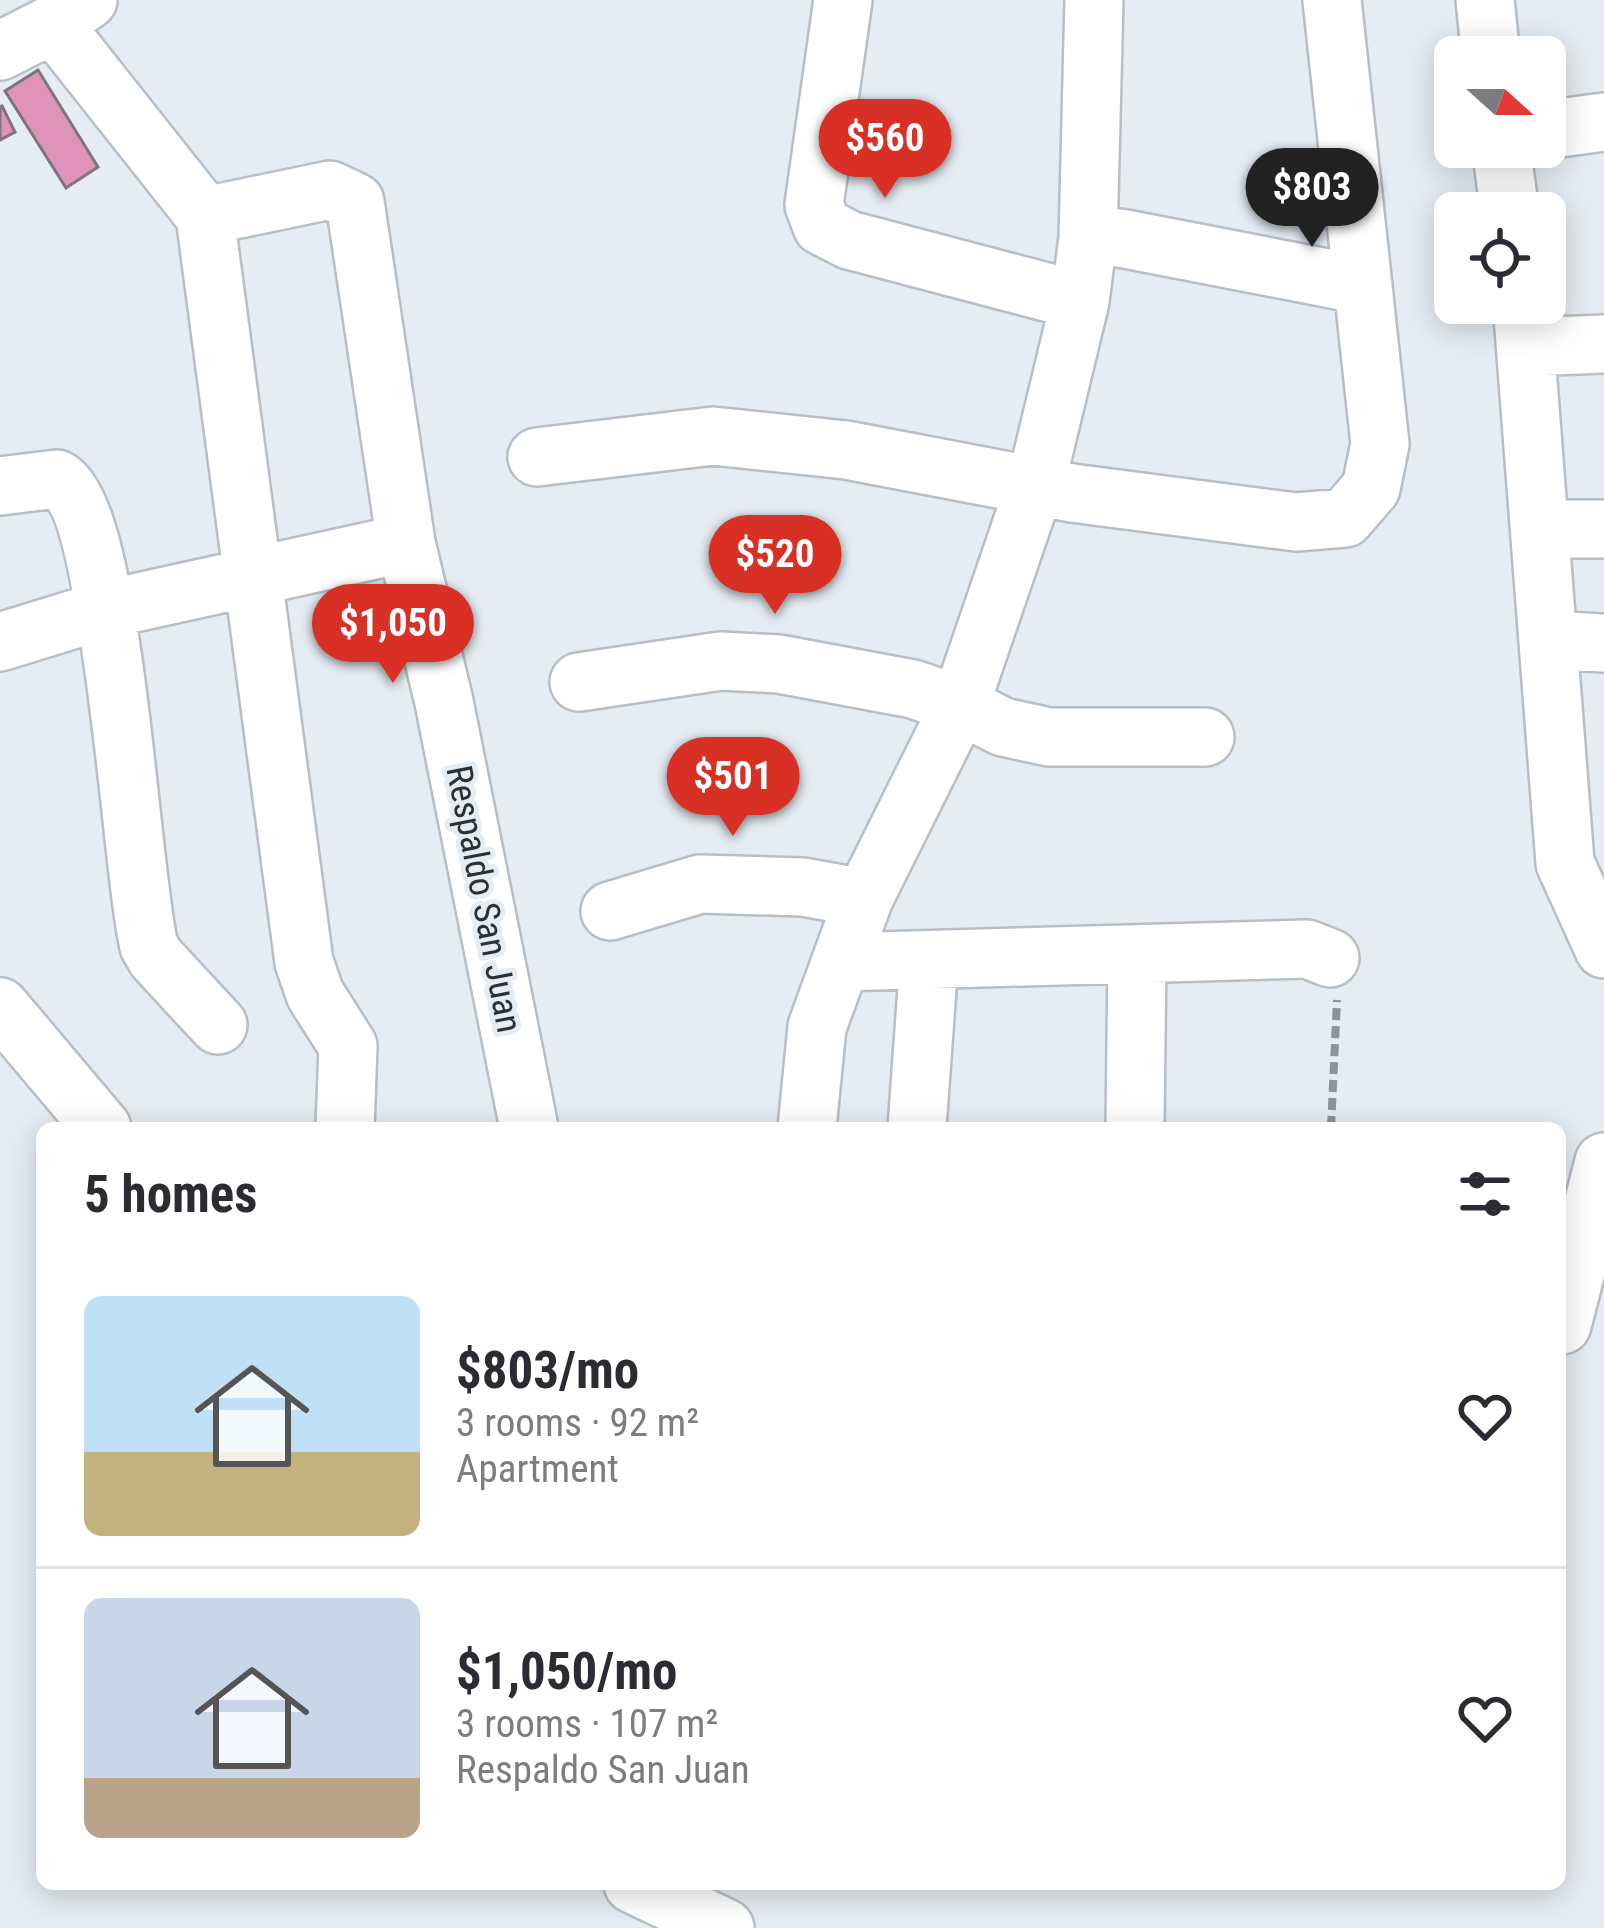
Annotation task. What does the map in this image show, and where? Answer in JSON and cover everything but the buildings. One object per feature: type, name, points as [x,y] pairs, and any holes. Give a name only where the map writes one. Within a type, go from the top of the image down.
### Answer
[{"type":"street","points":[[843,0],[814,205],[823,226],[849,239],[1080,302]]},
{"type":"street","points":[[808,1122],[817,1027],[864,898],[960,705],[1036,483],[1080,302],[1088,238],[1094,0]]},
{"type":"street","points":[[537,457],[713,436],[846,450],[1072,493],[1297,522],[1345,518],[1371,488],[1380,444],[1332,0]]},
{"type":"street","points":[[1485,0],[1489,36]]},
{"type":"street","points":[[0,51],[70,12],[205,216],[304,962],[315,994],[348,1046],[345,1122]]},
{"type":"street","points":[[1566,127],[1604,122]]},
{"type":"street","name":"Respaldo San Juan","points":[[205,216],[330,190],[355,202],[406,543],[444,702],[528,1122]]},
{"type":"street","points":[[1088,238],[1120,238],[1363,285]]},
{"type":"street","points":[[1604,344],[1525,325],[1565,863],[1590,891],[1604,950]]},
{"type":"street","points":[[0,486],[57,479],[74,494],[107,610],[149,946],[218,1025]]},
{"type":"street","points":[[1540,529],[1604,529]]},
{"type":"street","points":[[0,642],[107,610],[406,543]]},
{"type":"street","points":[[1548,640],[1604,643]]},
{"type":"street","points":[[579,682],[721,661],[779,664],[913,689],[1003,727],[1049,737],[1205,737]]},
{"type":"street","points":[[610,911],[700,884],[802,887],[864,898]]},
{"type":"street","points":[[841,962],[1307,949],[1330,958]]},
{"type":"street","points":[[1135,1122],[1137,955]]},
{"type":"street","points":[[917,1122],[929,960]]},
{"type":"street","points":[[0,1007],[97,1122]]},
{"type":"street","points":[[1566,1309],[1604,1162]]},
{"type":"street","points":[[646,1890],[725,1928]]},
{"type":"path","points":[[1330,958],[1339,979],[1331,1122]]}]
